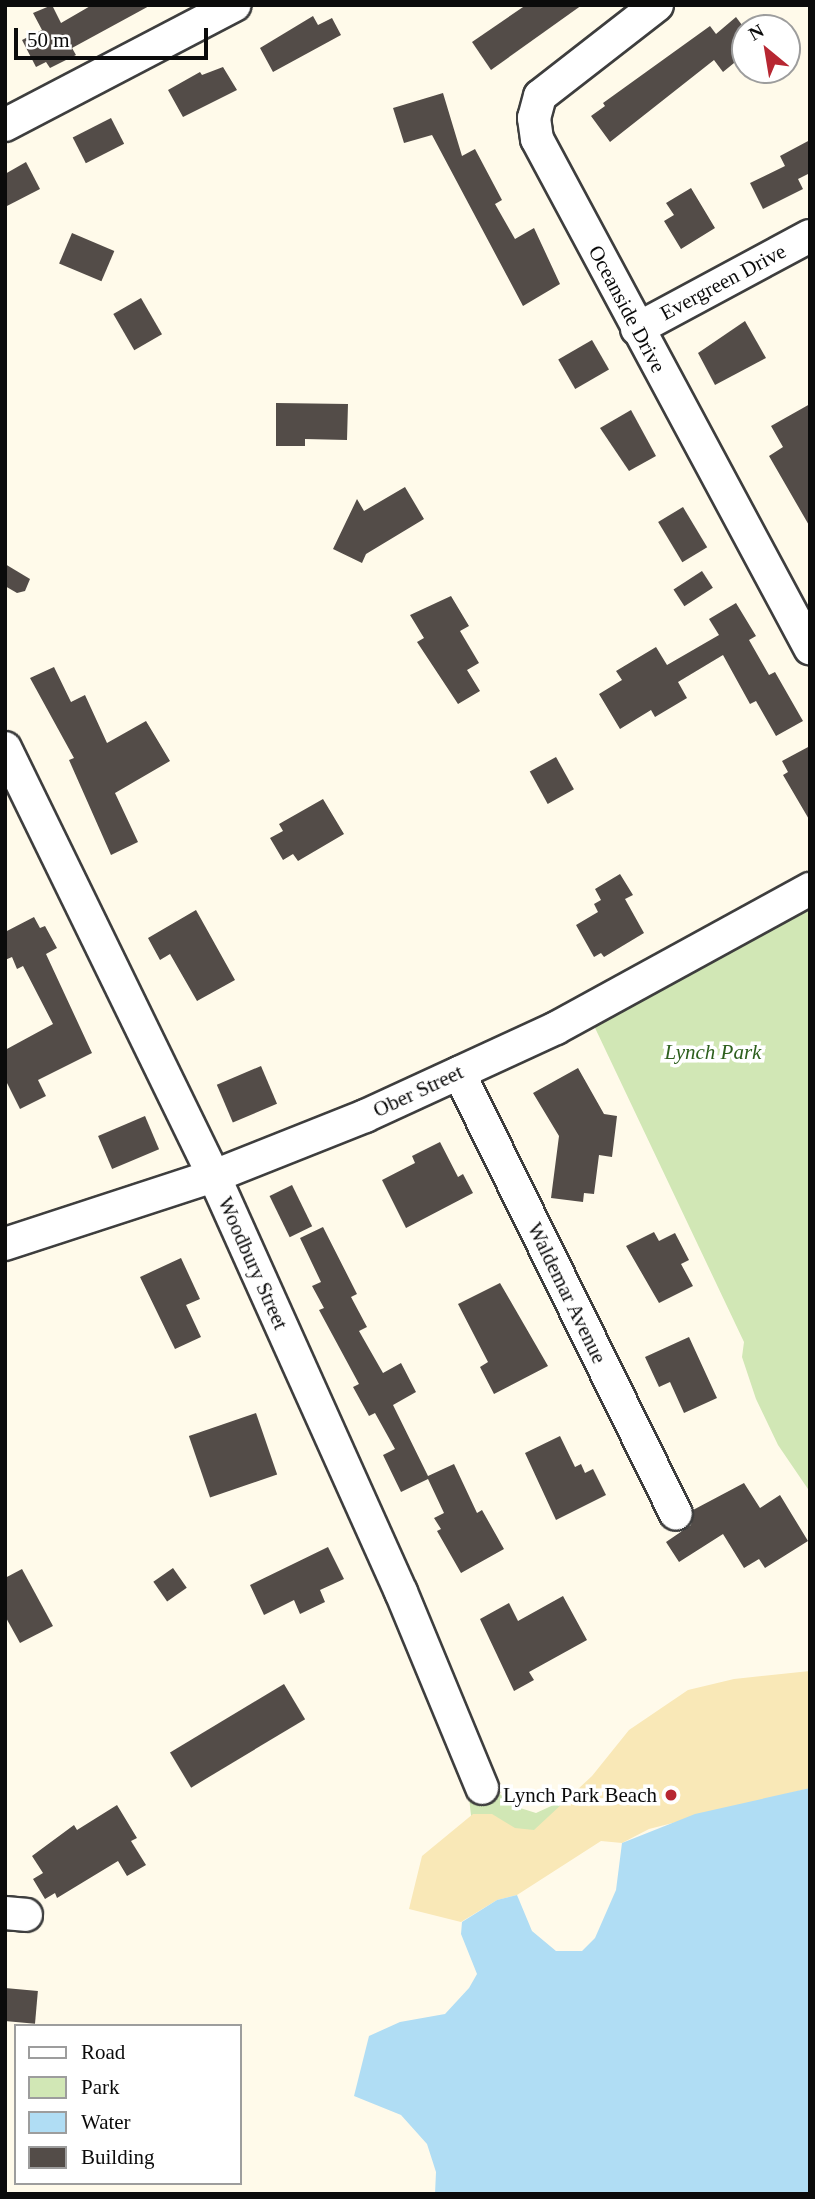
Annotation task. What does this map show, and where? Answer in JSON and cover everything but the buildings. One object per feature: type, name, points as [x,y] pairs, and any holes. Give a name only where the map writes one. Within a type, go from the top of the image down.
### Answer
[{"type":"street","points":[[5,125],[234,5]]},
{"type":"street","name":"Oceanside Drive","points":[[657,5],[540,96],[534,118],[549,164],[810,648]]},
{"type":"street","name":"Evergreen Drive","points":[[637,329],[810,236]]},
{"type":"street","name":"Woodbury Street","points":[[5,748],[214,1176],[401,1592],[482,1788]]},
{"type":"street","name":"Ober Street","points":[[5,1244],[214,1176],[459,1073],[564,1024],[810,890]]},
{"type":"street","name":"Waldemar Avenue","points":[[459,1073],[676,1514]]},
{"type":"green space","name":"Lynch Park","points":[[810,889],[810,1492],[778,1445],[756,1399],[742,1357],[744,1342],[587,1011]]},
{"type":"green space","points":[[489,1786],[517,1807],[536,1813],[584,1791],[545,1839],[474,1841],[469,1798]]},
{"type":"sand","name":"Lynch Park Beach","points":[[810,1671],[810,1788],[649,1829],[622,1843],[601,1841],[517,1895],[497,1900],[461,1922],[409,1909],[422,1856],[473,1814],[492,1814],[515,1828],[534,1830],[592,1776],[629,1730],[688,1690],[734,1679]]},
{"type":"water","points":[[810,1788],[810,2194],[435,2194],[436,2172],[427,2144],[401,2115],[354,2096],[369,2036],[400,2022],[445,2014],[469,1988],[477,1974],[461,1934],[462,1922],[497,1900],[517,1895],[532,1931],[556,1951],[582,1951],[595,1938],[616,1890],[622,1843],[695,1814]]},
{"type":"place","name":"Lynch Park Beach","points":[[671,1795]]}]
